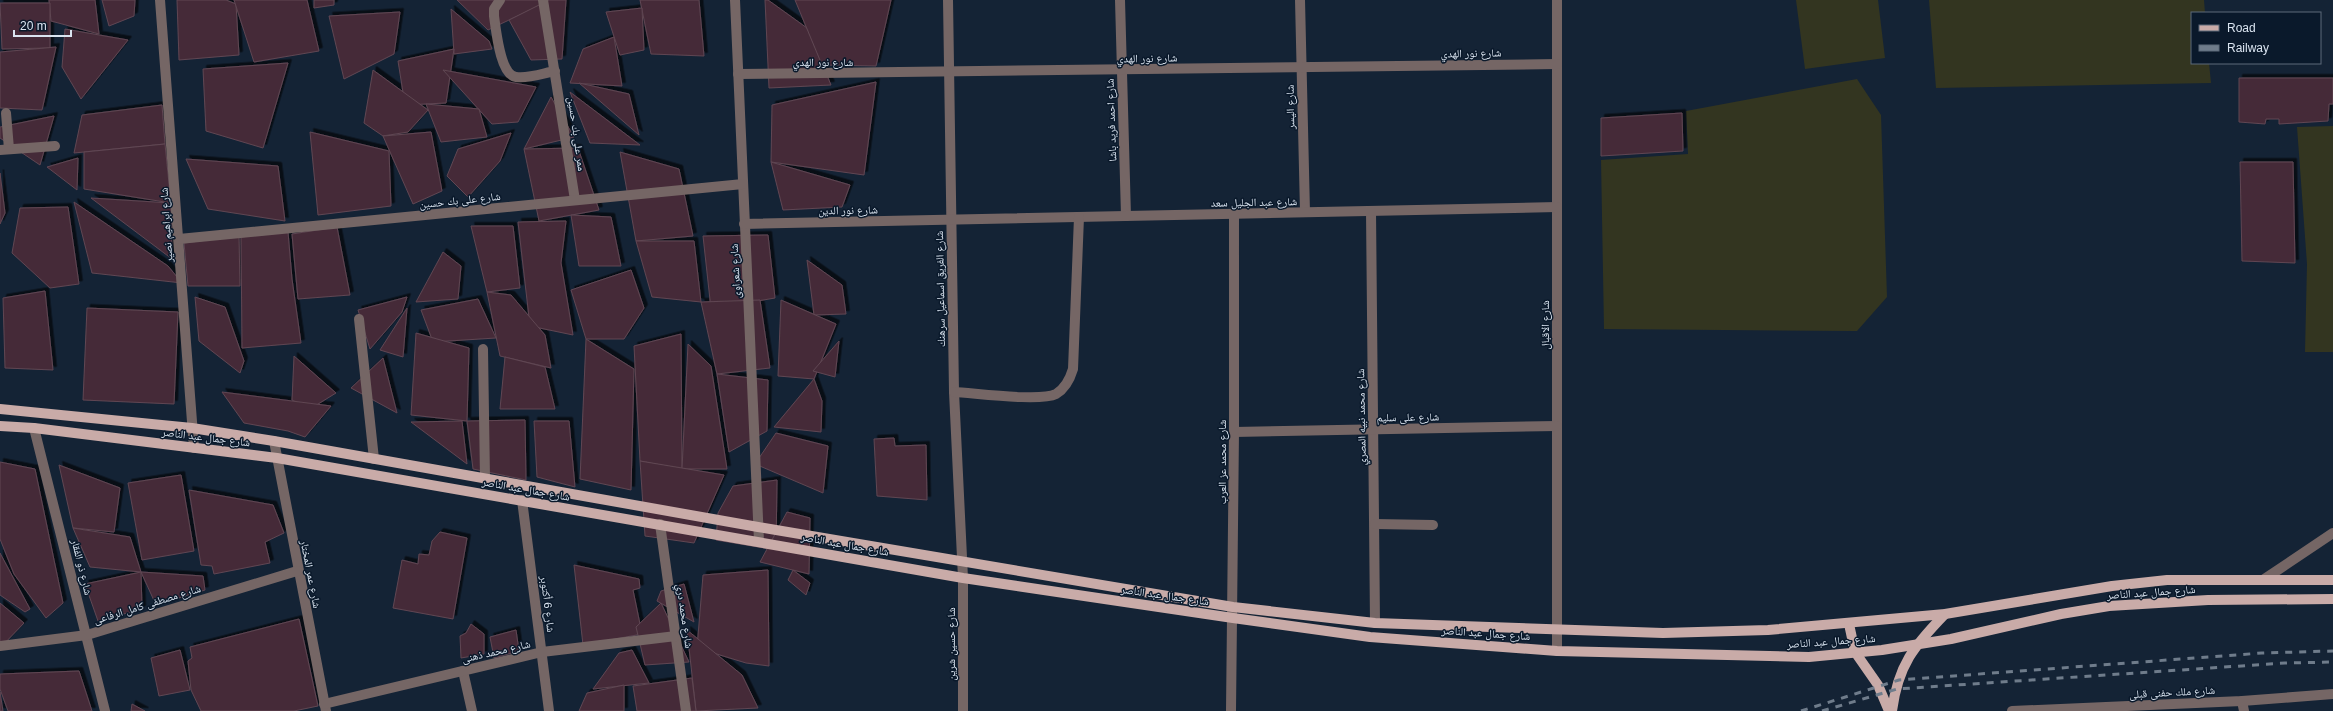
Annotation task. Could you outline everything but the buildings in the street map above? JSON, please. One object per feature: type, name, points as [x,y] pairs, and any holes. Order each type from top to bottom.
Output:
[{"type":"main road","name":"شارع جمال عبد الناصر","points":[[0,409],[192,428],[274,441],[758,527],[1233,607],[1375,623],[1663,633],[1768,630],[1849,624],[1945,614],[2112,586],[2167,580],[2333,580]]},
{"type":"main road","name":"شارع جمال عبد الناصر","points":[[0,426],[34,428],[277,458],[759,540],[963,578],[1233,618],[1370,637],[1557,651],[1809,657],[1916,644],[2061,614],[2110,606],[2208,600],[2333,599]]},
{"type":"main road","points":[[1891,711],[1902,670],[1916,644],[1945,614]]},
{"type":"main road","points":[[1849,624],[1855,652],[1878,685],[1891,711]]},
{"type":"street","name":"شارع ابراهيم نصير","points":[[160,0],[194,448]]},
{"type":"street","points":[[500,0],[494,9],[494,16],[503,64],[508,73],[516,77],[555,70]]},
{"type":"street","name":"ممر على بك حسين","points":[[543,0],[575,200]]},
{"type":"street","name":"شارع شعراوى","points":[[735,0],[759,540]]},
{"type":"street","name":"شارع الفريق اسماعيل سرهنك","points":[[948,0],[954,392],[963,578]]},
{"type":"street","name":"شارع احمد فريد باشا","points":[[1120,0],[1126,216]]},
{"type":"street","name":"شارع اليسر","points":[[1300,0],[1305,212]]},
{"type":"street","name":"شارع الاقبال","points":[[1557,0],[1557,651]]},
{"type":"street","name":"شارع نور الهدي","points":[[738,74],[1557,64]]},
{"type":"street","points":[[6,113],[4,150],[55,146]]},
{"type":"street","name":"شارع على بك حسين","points":[[179,239],[743,184]]},
{"type":"street","name":"شارع عبد الجليل سعد","points":[[951,220],[1557,207]]},
{"type":"street","name":"شارع محمد نبيه المصري","points":[[1371,211],[1375,623]]},
{"type":"street","name":"شارع محمد عز العرب","points":[[1231,711],[1233,618],[1234,214]]},
{"type":"street","points":[[954,392],[1046,397],[1064,388],[1070,379],[1073,369],[1079,217]]},
{"type":"street","name":"شارع نور الدين","points":[[744,224],[951,220]]},
{"type":"street","points":[[359,319],[374,459]]},
{"type":"street","points":[[483,349],[485,479]]},
{"type":"street","name":"شارع على سليم","points":[[1234,432],[1558,426]]},
{"type":"street","name":"شارع ذو الفقار","points":[[34,428],[105,711]]},
{"type":"street","name":"شارع عمر المختار","points":[[274,441],[325,707]]},
{"type":"street","name":"شارع 6 أكتوبر","points":[[522,500],[549,711]]},
{"type":"street","name":"شارع محمد دري","points":[[660,524],[686,711]]},
{"type":"street","points":[[1375,524],[1434,525]]},
{"type":"street","points":[[2263,580],[2333,534]]},
{"type":"street","name":"شارع مصطفى كامل الرفاعى","points":[[0,646],[86,635],[298,571]]},
{"type":"street","name":"شارع حسين شرين","points":[[963,578],[963,711]]},
{"type":"street","name":"شارع محمد ذهنى","points":[[325,707],[542,652],[676,636]]},
{"type":"street","points":[[463,671],[472,711]]},
{"type":"street","name":"شارع ملك حفنى قبلى","points":[[2012,711],[2243,706],[2333,694]]},
{"type":"green space","points":[[1796,0],[1878,0],[1885,58],[1805,69]]},
{"type":"green space","points":[[1929,0],[2204,0],[2205,12],[2191,12],[2191,64],[2209,64],[2211,83],[1936,88]]},
{"type":"green space","points":[[1857,79],[1881,115],[1887,297],[1857,331],[1604,329],[1601,160],[1688,154],[1686,111]]},
{"type":"green space","points":[[2333,126],[2333,352],[2305,352],[2307,264],[2297,127]]},
{"type":"railway","points":[[1801,711],[1899,680],[2262,653],[2333,651]]},
{"type":"railway","points":[[1822,711],[1897,689],[2285,663],[2333,662]]}]
